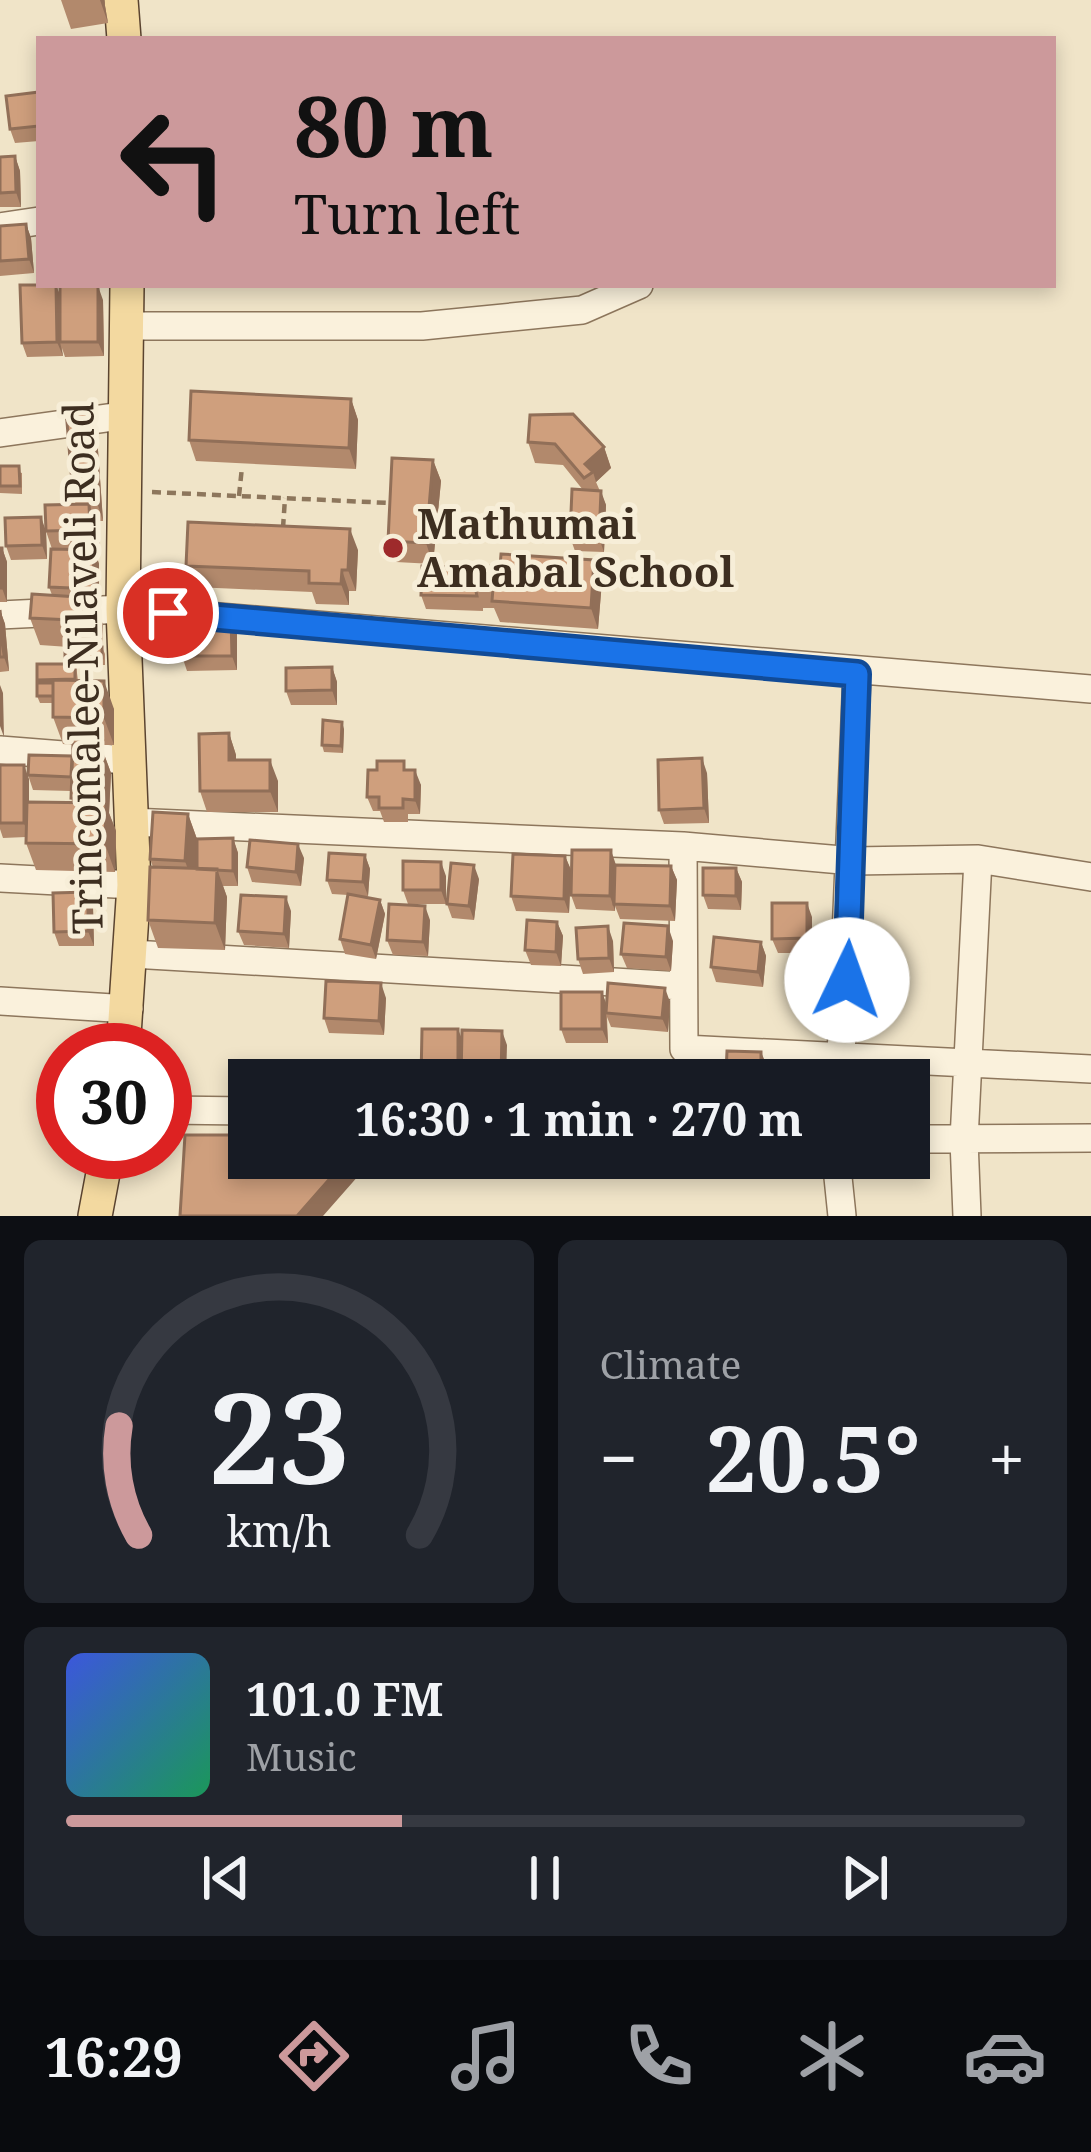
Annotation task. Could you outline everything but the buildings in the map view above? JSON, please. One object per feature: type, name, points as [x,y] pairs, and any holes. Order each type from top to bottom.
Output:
[{"type":"main road","points":[[121,0],[124,36]]},
{"type":"main road","name":"Trincomalee-Nilaveli Road","points":[[127,288],[123,609],[134,885],[127,1023]]},
{"type":"main road","points":[[95,1216],[102,1179]]},
{"type":"street","points":[[0,226],[36,221]]},
{"type":"street","points":[[127,326],[422,326],[582,310],[632,288]]},
{"type":"street","points":[[0,433],[122,416]]},
{"type":"street","points":[[0,615],[123,609],[551,642],[857,674],[1091,689]]},
{"type":"street","points":[[842,1059],[857,674]]},
{"type":"street","points":[[0,750],[126,760]]},
{"type":"street","points":[[131,821],[683,846],[853,861],[978,859],[1091,877]]},
{"type":"street","points":[[683,846],[684,1049],[762,1059]]},
{"type":"street","points":[[968,1216],[964,1139],[978,859]]},
{"type":"street","points":[[0,878],[134,885]]},
{"type":"street","points":[[132,954],[682,986]]},
{"type":"street","points":[[0,1001],[129,1009]]},
{"type":"street","points":[[930,1063],[970,1060],[1091,1069]]},
{"type":"street","points":[[192,1110],[228,1111]]},
{"type":"street","points":[[930,1139],[1091,1138]]},
{"type":"street","points":[[838,1179],[842,1216]]},
{"type":"path","points":[[239,496],[242,467]]},
{"type":"path","points":[[122,490],[390,502]]},
{"type":"path","points":[[282,542],[285,498]]},
{"type":"place","name":"Mathumai Amabal School","points":[[393,548]]},
{"type":"route","points":[[168,613],[574,644],[857,674],[847,980]]}]
